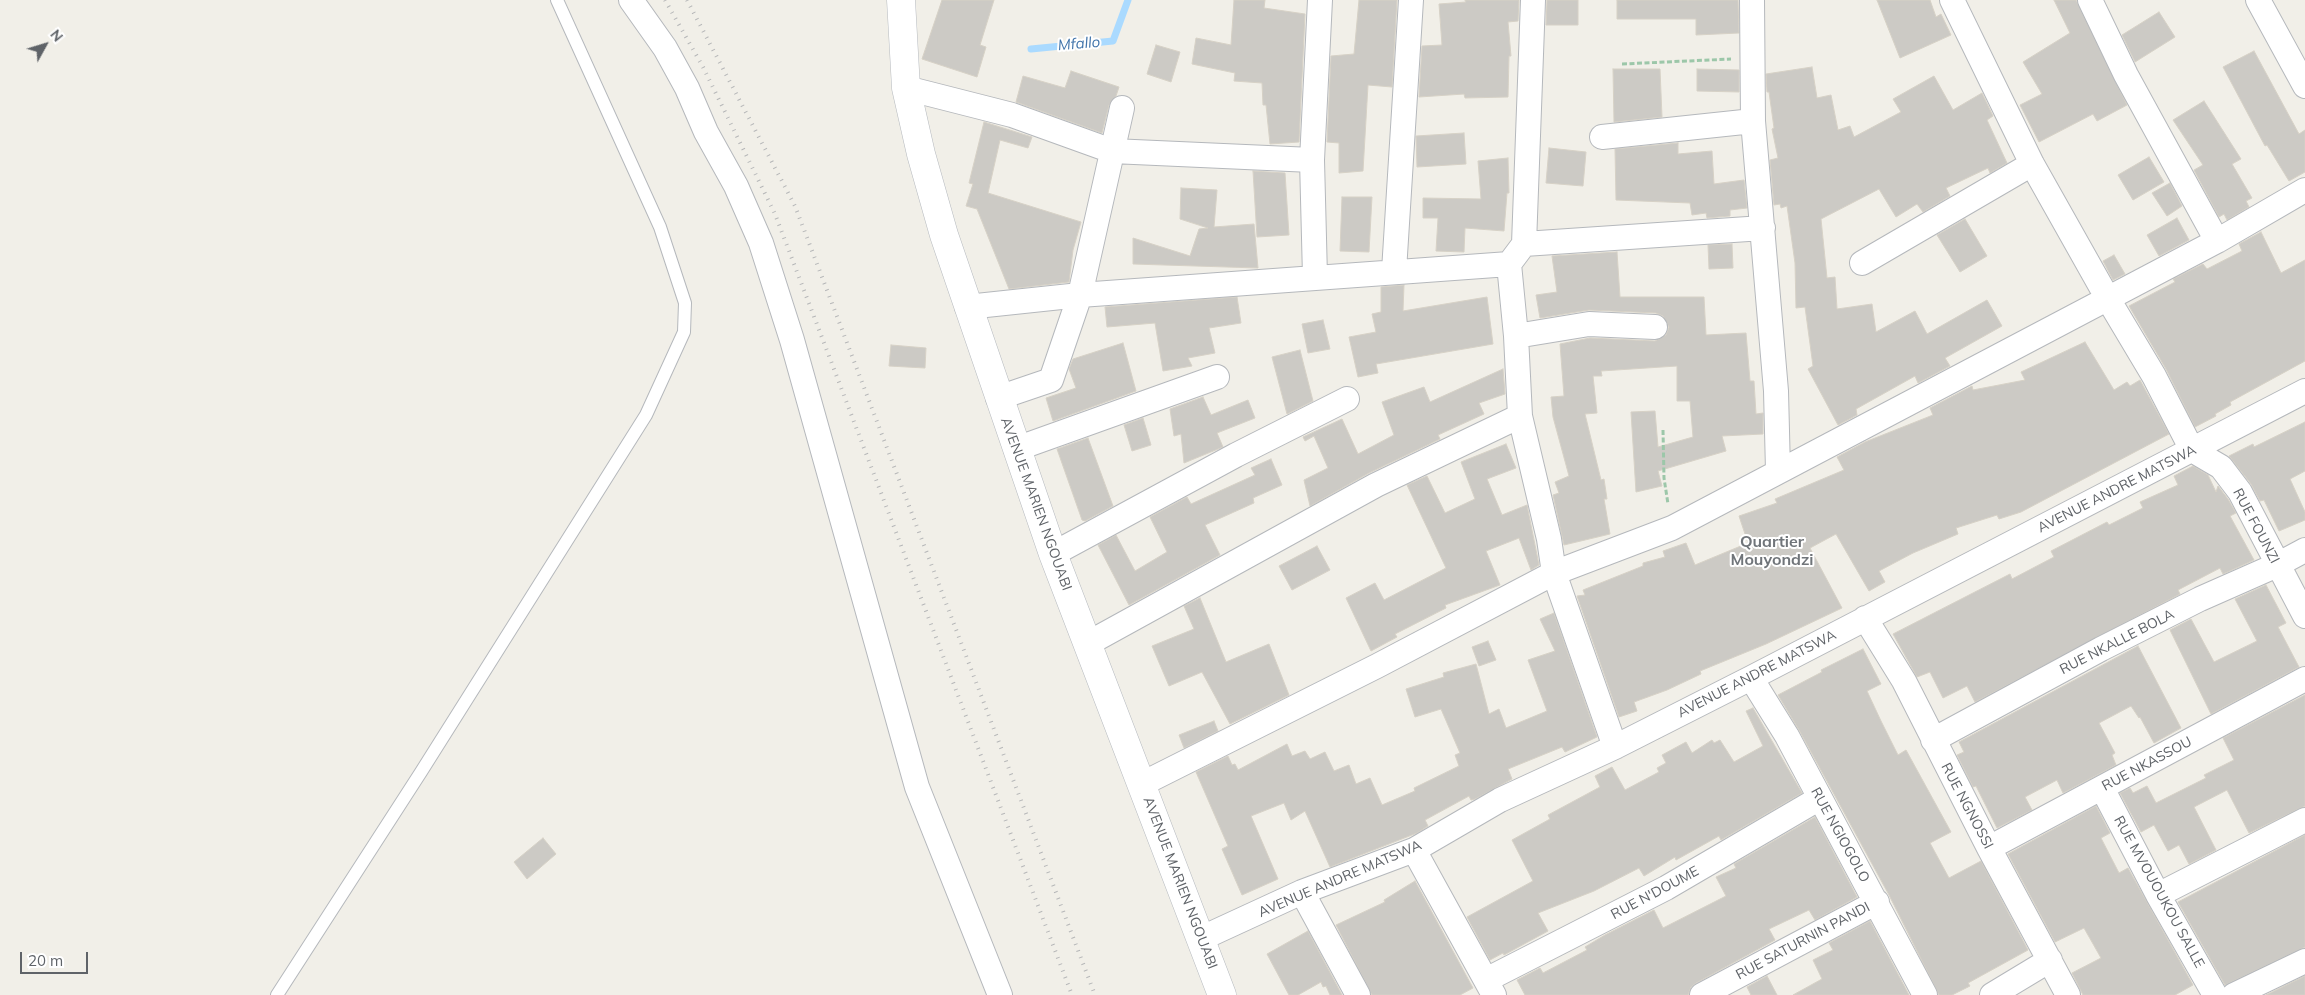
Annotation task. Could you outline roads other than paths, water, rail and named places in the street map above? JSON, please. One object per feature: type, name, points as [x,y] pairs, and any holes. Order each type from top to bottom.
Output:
[{"type":"street","points":[[631,0],[665,48],[687,88],[706,132],[736,186],[760,243],[792,340],[917,787],[1000,995]]},
{"type":"street","name":"AVENUE MARIEN NGOUABI","points":[[902,0],[906,88],[923,163],[967,307],[1053,554],[1222,995]]},
{"type":"street","points":[[1315,277],[1312,160],[1320,0]]},
{"type":"street","points":[[1394,271],[1411,0]]},
{"type":"street","points":[[1533,0],[1524,244],[1509,264],[1516,336],[1520,416],[1549,539],[1554,573],[1615,747]]},
{"type":"street","points":[[1752,0],[1753,121],[1776,391],[1778,471]]},
{"type":"street","points":[[1952,0],[2032,164],[2154,376],[2192,450]]},
{"type":"street","points":[[2090,0],[2126,74],[2217,241]]},
{"type":"street","points":[[2258,0],[2305,86]]},
{"type":"street","points":[[906,88],[1012,115],[1112,152],[1312,160]]},
{"type":"street","points":[[998,398],[1051,380],[1080,295],[1122,108]]},
{"type":"street","points":[[1602,137],[1753,121]]},
{"type":"street","points":[[1862,263],[2032,164]]},
{"type":"street","points":[[1142,784],[1377,666],[1554,573],[1672,528],[2217,241],[2305,190]]},
{"type":"street","points":[[1524,244],[1763,228]]},
{"type":"street","points":[[967,307],[1080,295],[1509,264]]},
{"type":"street","points":[[1516,336],[1589,324],[1655,327]]},
{"type":"street","points":[[1016,449],[1217,377]]},
{"type":"street","name":"AVENUE ANDRE MATSWA","points":[[1200,939],[1302,892],[1414,850],[1500,800],[1615,747],[1751,678],[2305,391]]},
{"type":"street","points":[[1053,554],[1236,455],[1347,400]]},
{"type":"street","points":[[1088,644],[1376,485],[1520,416]]},
{"type":"street","name":"RUE FOUNZI","points":[[2192,450],[2221,467],[2240,492],[2305,616]]},
{"type":"street","name":"RUE NKALLE BOLA","points":[[1933,740],[2100,649],[2200,599],[2278,566],[2305,550]]},
{"type":"street","name":"RUE NGNOSSI","points":[[1864,618],[1904,681],[1989,848],[2068,995]]},
{"type":"street","name":"RUE NGIOGOLO","points":[[1751,678],[1787,736],[1925,995]]},
{"type":"street","name":"RUE NKASSOU","points":[[1989,848],[2305,680]]},
{"type":"street","name":"RUE MVOUOUKOU SALLE","points":[[2102,788],[2158,895],[2215,995]]},
{"type":"street","name":"RUE N'DOUME","points":[[1490,988],[1820,798]]},
{"type":"street","points":[[2158,895],[2305,820]]},
{"type":"street","points":[[1414,850],[1490,988]]},
{"type":"street","points":[[1302,892],[1358,995]]},
{"type":"street","name":"RUE SATURNIN PANDI","points":[[1702,995],[1877,902]]},
{"type":"street","points":[[1992,995],[2050,960]]},
{"type":"street","points":[[2234,995],[2305,961]]},
{"type":"lane","points":[[277,995],[421,772],[646,415],[684,332],[685,304],[660,227],[557,0]]},
{"type":"waterway","name":"Mfallo","points":[[1031,49],[1113,41],[1128,0]]},
{"type":"railway","points":[[665,0],[703,67],[775,214],[1072,995]]},
{"type":"railway","points":[[687,0],[795,206],[1095,995]]},
{"type":"district","name":"Quartier Mouyondzi","points":[[1772,551]]}]
